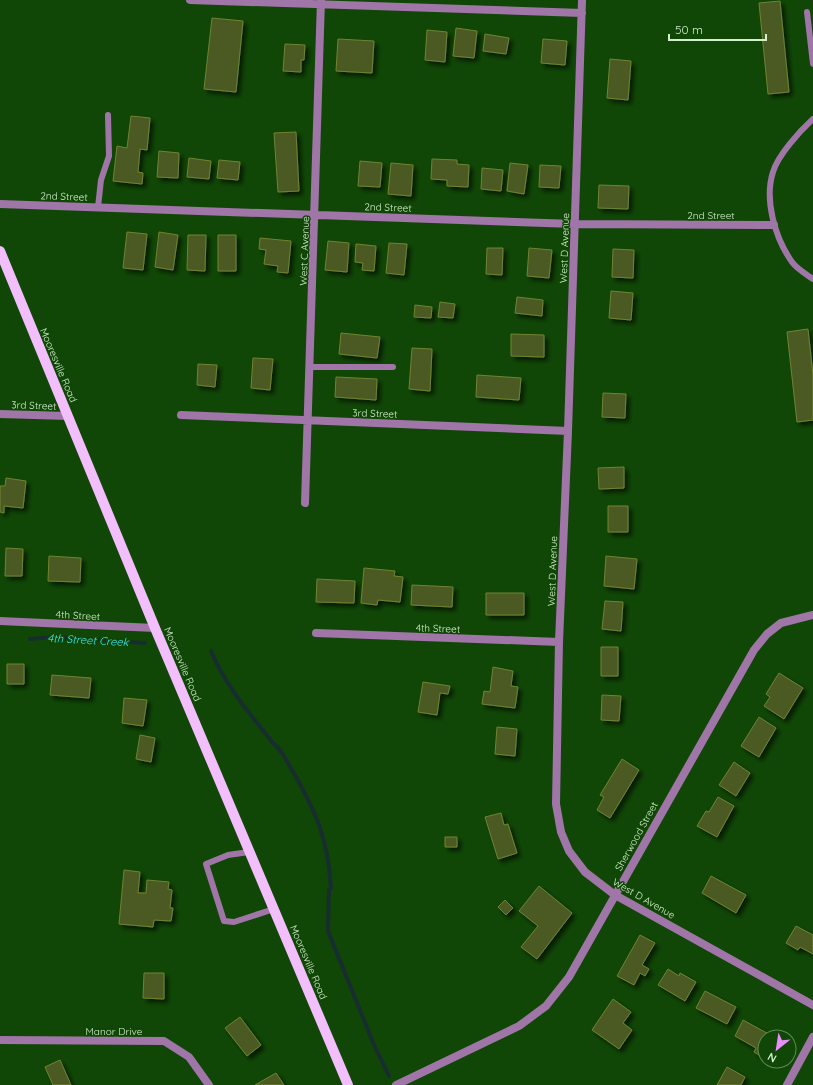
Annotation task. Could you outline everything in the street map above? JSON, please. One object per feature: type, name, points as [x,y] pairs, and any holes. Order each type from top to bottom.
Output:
[{"type":"main road","name":"Mooresville Road","points":[[0,251],[155,628],[348,1085]]},
{"type":"street","points":[[190,0],[321,3],[582,14]]},
{"type":"street","name":"West D Avenue","points":[[582,0],[568,431],[559,642],[556,804],[561,832],[569,851],[585,872],[615,895],[813,1005]]},
{"type":"street","name":"West C Avenue","points":[[305,503],[309,421],[321,3]]},
{"type":"street","name":"2nd Street","points":[[0,204],[575,224],[774,225]]},
{"type":"street","name":"3rd Street","points":[[0,414],[68,416]]},
{"type":"street","name":"3rd Street","points":[[182,415],[568,431]]},
{"type":"street","name":"Sherwood Street","points":[[396,1085],[519,1026],[546,1006],[569,977],[754,650],[767,634],[781,623],[813,615]]},
{"type":"street","name":"4th Street","points":[[0,621],[155,628]]},
{"type":"street","name":"4th Street","points":[[316,633],[559,642]]},
{"type":"street","points":[[787,1085],[813,1038]]},
{"type":"street","name":"Manor Drive","points":[[0,1040],[164,1041],[189,1057],[209,1085]]},
{"type":"lane","points":[[807,12],[813,64]]},
{"type":"lane","points":[[98,207],[101,180],[109,156],[108,115]]},
{"type":"lane","points":[[813,119],[794,137],[773,171],[769,195],[774,225],[793,263],[813,279]]},
{"type":"lane","points":[[310,367],[393,368]]},
{"type":"lane","points":[[250,852],[228,855],[206,864],[224,921],[234,922],[274,909]]},
{"type":"building","points":[[780,1],[789,92],[768,94],[759,3]]},
{"type":"building","points":[[212,18],[243,21],[236,92],[204,89]]},
{"type":"building","points":[[456,28],[477,31],[474,58],[453,56]]},
{"type":"building","points":[[427,30],[447,32],[445,62],[425,60]]},
{"type":"building","points":[[485,34],[509,38],[506,54],[483,51]]},
{"type":"building","points":[[338,39],[374,41],[372,73],[336,71]]},
{"type":"building","points":[[543,39],[567,41],[565,65],[541,63]]},
{"type":"building","points":[[285,44],[305,45],[304,60],[301,60],[301,72],[283,71]]},
{"type":"building","points":[[610,59],[631,61],[628,100],[607,98]]},
{"type":"building","points":[[131,116],[150,118],[147,150],[140,149],[138,172],[143,173],[142,184],[113,181],[117,146],[127,148]]},
{"type":"building","points":[[296,132],[299,191],[278,192],[274,133]]},
{"type":"building","points":[[159,151],[179,153],[178,178],[157,177]]},
{"type":"building","points":[[189,158],[211,161],[209,179],[187,177]]},
{"type":"building","points":[[432,159],[457,160],[457,164],[469,165],[468,187],[447,186],[447,180],[431,179]]},
{"type":"building","points":[[219,160],[240,162],[238,180],[217,178]]},
{"type":"building","points":[[360,161],[382,163],[380,187],[358,186]]},
{"type":"building","points":[[391,163],[413,165],[411,196],[388,194]]},
{"type":"building","points":[[510,163],[528,165],[524,194],[507,191]]},
{"type":"building","points":[[540,165],[561,166],[559,188],[539,187]]},
{"type":"building","points":[[482,168],[503,170],[501,191],[481,189]]},
{"type":"building","points":[[599,185],[629,186],[628,209],[598,208]]},
{"type":"building","points":[[127,232],[147,234],[143,270],[123,268]]},
{"type":"building","points":[[159,232],[178,235],[173,270],[155,267]]},
{"type":"building","points":[[188,235],[206,235],[205,271],[187,270]]},
{"type":"building","points":[[218,235],[236,235],[236,271],[218,271]]},
{"type":"building","points":[[260,238],[291,241],[288,273],[277,272],[278,266],[264,264],[266,250],[259,249]]},
{"type":"building","points":[[328,241],[349,243],[347,272],[325,270]]},
{"type":"building","points":[[389,243],[407,244],[404,275],[386,273]]},
{"type":"building","points":[[356,244],[376,246],[374,271],[362,270],[363,263],[355,262]]},
{"type":"building","points":[[487,248],[503,248],[502,275],[486,274]]},
{"type":"building","points":[[529,248],[552,250],[549,278],[527,276]]},
{"type":"building","points":[[613,249],[634,250],[633,278],[612,277]]},
{"type":"building","points":[[611,291],[633,293],[631,320],[609,318]]},
{"type":"building","points":[[517,297],[543,300],[542,316],[515,313]]},
{"type":"building","points":[[440,302],[455,304],[453,318],[438,317]]},
{"type":"building","points":[[415,305],[432,307],[431,318],[414,317]]},
{"type":"building","points":[[808,329],[813,375],[813,420],[797,422],[787,332]]},
{"type":"building","points":[[341,333],[380,337],[377,358],[339,354]]},
{"type":"building","points":[[511,334],[544,335],[544,357],[511,356]]},
{"type":"building","points":[[412,348],[432,349],[430,391],[409,389]]},
{"type":"building","points":[[253,358],[273,359],[270,390],[251,388]]},
{"type":"building","points":[[198,364],[217,365],[215,387],[197,385]]},
{"type":"building","points":[[477,375],[521,378],[519,400],[476,397]]},
{"type":"building","points":[[336,377],[377,379],[376,400],[335,397]]},
{"type":"building","points":[[603,393],[626,394],[625,418],[602,417]]},
{"type":"building","points":[[624,467],[624,488],[599,489],[598,468]]},
{"type":"building","points":[[6,478],[26,481],[23,508],[4,506],[4,513],[0,512],[0,486],[5,486]]},
{"type":"building","points":[[608,506],[628,506],[628,532],[608,532]]},
{"type":"building","points":[[6,548],[23,549],[22,576],[5,576]]},
{"type":"building","points":[[49,556],[81,558],[80,582],[48,581]]},
{"type":"building","points":[[606,556],[637,559],[634,589],[604,586]]},
{"type":"building","points":[[364,568],[395,571],[394,576],[403,577],[400,602],[378,600],[377,605],[361,603]]},
{"type":"building","points":[[317,579],[355,581],[354,603],[316,602]]},
{"type":"building","points":[[412,585],[453,587],[452,607],[411,605]]},
{"type":"building","points":[[486,593],[524,593],[524,615],[486,615]]},
{"type":"building","points":[[605,601],[623,602],[621,631],[602,629]]},
{"type":"building","points":[[601,647],[618,647],[618,676],[601,676]]},
{"type":"building","points":[[7,664],[24,664],[24,684],[7,684]]},
{"type":"building","points":[[493,667],[513,671],[511,686],[518,687],[515,708],[482,704],[484,691],[490,692]]},
{"type":"building","points":[[779,673],[803,688],[784,719],[764,706],[770,697],[766,694]]},
{"type":"building","points":[[52,675],[91,678],[89,698],[50,695]]},
{"type":"building","points":[[423,682],[450,686],[448,694],[440,693],[437,715],[418,712]]},
{"type":"building","points":[[602,695],[621,696],[619,721],[601,720]]},
{"type":"building","points":[[124,698],[147,700],[143,726],[122,723]]},
{"type":"building","points":[[759,717],[776,728],[759,757],[741,746]]},
{"type":"building","points":[[497,727],[517,729],[515,756],[495,754]]},
{"type":"building","points":[[140,735],[155,738],[151,762],[136,759]]},
{"type":"building","points":[[622,759],[639,770],[610,818],[597,810],[604,797],[600,795]]},
{"type":"building","points":[[734,762],[750,773],[736,796],[719,785]]},
{"type":"building","points":[[718,797],[734,806],[717,837],[697,826],[706,811],[709,812]]},
{"type":"building","points":[[501,813],[504,825],[508,824],[517,853],[498,859],[485,817]]},
{"type":"building","points":[[445,837],[457,837],[457,847],[445,847]]},
{"type":"building","points":[[124,870],[140,872],[138,893],[146,893],[147,880],[169,882],[168,889],[172,890],[170,908],[173,908],[171,921],[154,920],[153,927],[119,924]]},
{"type":"building","points":[[711,876],[746,895],[736,913],[702,893]]},
{"type":"building","points":[[539,886],[572,913],[537,959],[521,947],[538,926],[519,911]]},
{"type":"building","points":[[505,900],[513,908],[506,915],[498,907]]},
{"type":"building","points":[[796,926],[813,935],[813,954],[800,947],[798,950],[786,943]]},
{"type":"building","points":[[640,935],[655,943],[642,965],[649,969],[645,976],[640,973],[634,985],[617,976]]},
{"type":"building","points":[[668,969],[679,976],[680,973],[696,982],[685,1001],[658,985]]},
{"type":"building","points":[[144,973],[164,973],[164,999],[143,998]]},
{"type":"building","points":[[705,991],[736,1007],[727,1024],[696,1008]]},
{"type":"building","points":[[613,999],[631,1012],[623,1023],[632,1030],[619,1049],[592,1030]]},
{"type":"building","points":[[240,1017],[261,1045],[247,1056],[225,1028]]},
{"type":"building","points":[[743,1020],[759,1029],[757,1029],[757,1054],[754,1052],[756,1048],[735,1036]]},
{"type":"building","points":[[60,1060],[71,1085],[53,1085],[45,1067]]},
{"type":"building","points":[[727,1067],[745,1077],[741,1085],[717,1085]]},
{"type":"building","points":[[276,1073],[284,1085],[255,1085]]},
{"type":"waterway","name":"4th Street Creek","points":[[30,639],[55,637],[145,643]]},
{"type":"waterway","points":[[211,651],[223,676],[239,699],[284,755],[314,813],[324,840],[329,870],[331,888],[329,890],[328,931],[374,1045],[389,1076]]}]
